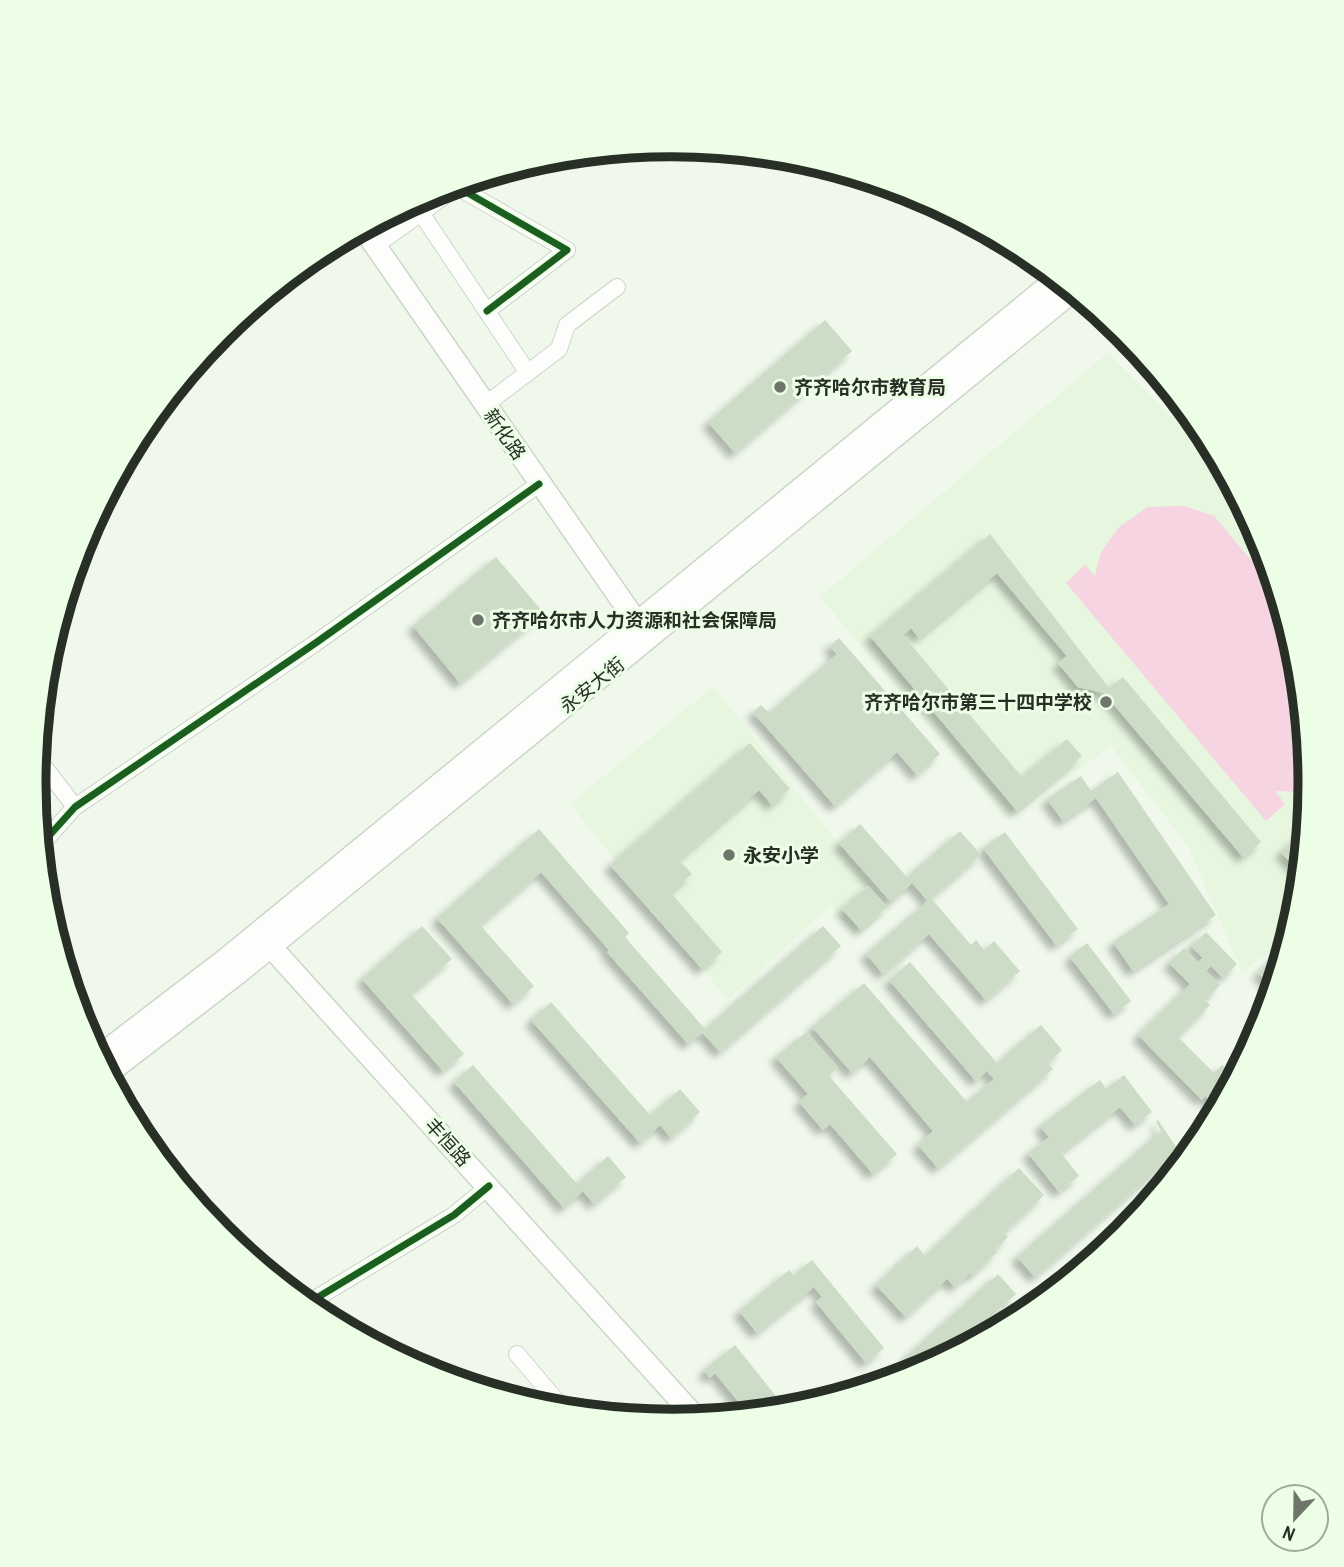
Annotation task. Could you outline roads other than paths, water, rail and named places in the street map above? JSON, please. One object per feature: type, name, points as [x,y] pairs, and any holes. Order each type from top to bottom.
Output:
[{"type":"main road","name":"新化路","points":[[368,236],[642,631]]},
{"type":"main road","name":"永安大街","points":[[114,1068],[265,940],[642,631],[1051,284]]},
{"type":"main road","name":"永安大街","points":[[642,631],[1065,296]]},
{"type":"main road","name":"永安大街","points":[[106,1052],[265,940]]},
{"type":"main road","name":"丰恒路","points":[[265,940],[689,1410]]},
{"type":"street","points":[[466,192],[567,250],[487,311]]},
{"type":"street","points":[[420,211],[528,373]]},
{"type":"street","points":[[375,246],[407,217]]},
{"type":"street","points":[[485,405],[559,349],[567,325],[617,287]]},
{"type":"street","points":[[48,837],[75,807],[317,642],[539,484]]},
{"type":"street","points":[[46,770],[75,807]]},
{"type":"street","points":[[316,1298],[454,1215],[489,1186]]},
{"type":"street","points":[[517,1354],[555,1399]]},
{"type":"place","name":"齐齐哈尔市教育局","points":[[780,387]]},
{"type":"place","name":"齐齐哈尔市人力资源和社会保障局","points":[[478,620]]},
{"type":"place","name":"齐齐哈尔市第三十四中学校","points":[[1106,702]]},
{"type":"place","name":"永安小学","points":[[729,855]]}]
